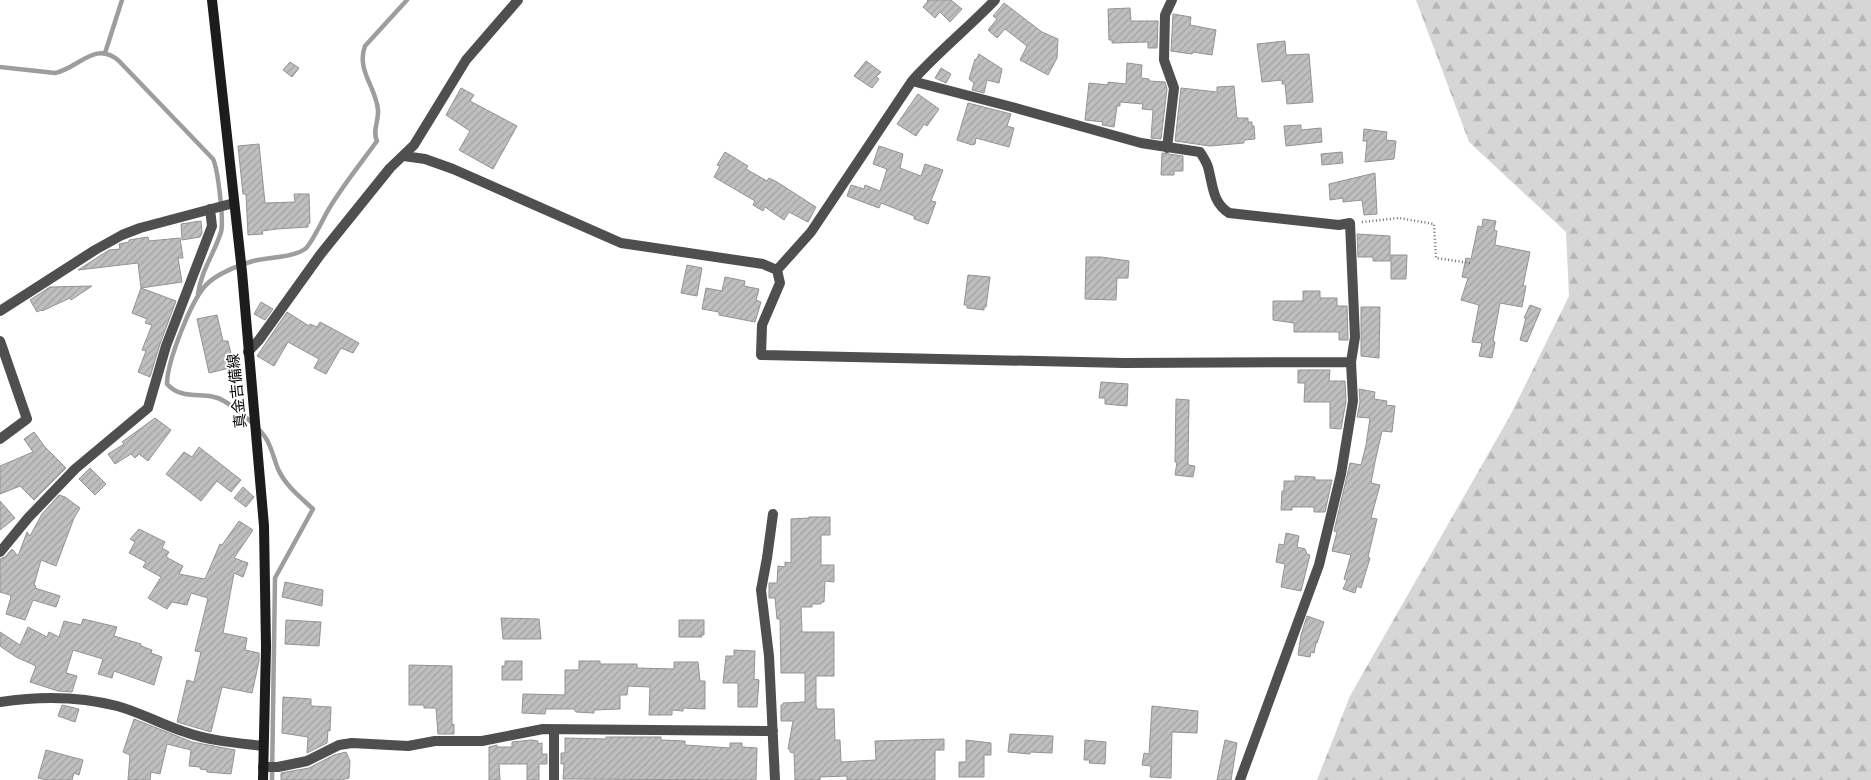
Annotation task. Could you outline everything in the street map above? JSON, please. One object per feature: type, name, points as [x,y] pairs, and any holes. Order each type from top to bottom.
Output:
[{"type":"main road","name":"真金吉備線","points":[[212,0],[221,207],[240,256],[264,526],[266,647],[263,746],[270,767],[263,780]]},
{"type":"street","points":[[248,352],[259,340],[320,255],[390,168],[414,145],[466,60],[518,0]]},
{"type":"street","points":[[777,270],[811,232],[912,81],[995,0]]},
{"type":"street","points":[[1167,148],[1174,88],[1164,60],[1165,15],[1172,0]]},
{"type":"street","points":[[912,81],[1141,143],[1200,152],[1207,164],[1214,196],[1220,207],[1229,213],[1339,226],[1350,223],[1355,337],[1351,362],[1353,401],[1343,465],[1319,565],[1240,780]]},
{"type":"street","points":[[404,156],[425,159],[453,170],[620,243],[763,264],[777,270]]},
{"type":"street","points":[[0,311],[95,250],[122,235],[140,228],[221,207]]},
{"type":"street","points":[[0,552],[28,518],[75,469],[148,408],[166,346],[221,207]]},
{"type":"street","points":[[777,270],[780,282],[762,325],[761,355],[1124,364],[1351,362]]},
{"type":"street","points":[[0,341],[27,419],[0,439]]},
{"type":"street","points":[[773,514],[761,590],[769,656],[775,780]]},
{"type":"street","points":[[0,702],[28,698],[91,700],[118,706],[184,732],[212,740],[263,746]]},
{"type":"street","points":[[270,767],[307,761],[339,745],[352,743],[408,746],[436,741],[482,740],[543,729],[554,731],[773,731]]},
{"type":"street","points":[[554,731],[554,780]]},
{"type":"path","points":[[1350,223],[1399,218],[1434,224],[1436,258],[1470,263]]},
{"type":"green space","points":[[1416,0],[1871,0],[1871,780],[1317,780],[1350,696],[1511,414],[1569,296],[1566,232],[1469,142]]},
{"type":"building","points":[[927,0],[951,0],[962,9],[950,22],[940,12],[935,18],[923,7]]},
{"type":"building","points":[[1004,3],[1042,32],[1058,39],[1057,58],[1048,75],[1020,60],[1027,46],[1005,29],[997,38],[988,30],[997,19],[993,16]]},
{"type":"building","points":[[1130,8],[1131,21],[1158,21],[1157,48],[1148,48],[1148,42],[1112,43],[1112,40],[1109,40],[1108,9]]},
{"type":"building","points":[[1173,14],[1191,17],[1190,25],[1216,30],[1212,55],[1171,51]]},
{"type":"building","points":[[1285,41],[1286,55],[1309,54],[1313,102],[1287,104],[1285,84],[1282,84],[1282,80],[1262,82],[1257,44]]},
{"type":"building","points":[[979,54],[1002,69],[999,83],[987,80],[984,93],[972,90],[974,83],[969,79],[975,59]]},
{"type":"building","points":[[866,61],[881,72],[876,77],[879,79],[872,88],[854,76]]},
{"type":"building","points":[[290,62],[299,68],[292,77],[283,70]]},
{"type":"building","points":[[1127,63],[1142,65],[1141,78],[1149,79],[1149,81],[1165,82],[1167,89],[1161,139],[1151,138],[1153,110],[1142,109],[1143,104],[1120,102],[1120,106],[1117,106],[1114,127],[1102,125],[1103,122],[1085,120],[1089,83],[1108,85],[1108,82],[1126,84]]},
{"type":"building","points":[[941,68],[951,74],[946,83],[935,78]]},
{"type":"building","points":[[1234,86],[1237,118],[1248,118],[1248,122],[1252,122],[1255,139],[1244,140],[1244,143],[1210,146],[1175,141],[1181,88],[1217,92],[1217,87]]},
{"type":"building","points":[[461,88],[474,95],[470,101],[517,126],[493,169],[459,150],[470,131],[446,115]]},
{"type":"building","points":[[918,94],[939,109],[927,126],[924,124],[916,136],[897,124]]},
{"type":"building","points":[[968,103],[1011,114],[1007,126],[1014,128],[1009,147],[976,138],[975,144],[972,145],[957,140]]},
{"type":"building","points":[[1301,125],[1301,130],[1321,128],[1322,142],[1286,146],[1284,126]]},
{"type":"building","points":[[1364,129],[1387,132],[1386,140],[1396,141],[1394,159],[1365,162],[1367,141],[1363,141]]},
{"type":"building","points":[[259,144],[265,203],[295,202],[294,194],[309,194],[310,223],[308,227],[262,231],[263,234],[248,235],[246,194],[243,194],[238,146]]},
{"type":"building","points":[[879,146],[903,154],[900,168],[921,176],[925,164],[943,170],[931,201],[936,202],[928,224],[914,219],[914,216],[881,203],[879,208],[847,196],[851,185],[864,189],[865,185],[880,191],[887,169],[873,164]]},
{"type":"building","points":[[725,152],[748,166],[746,169],[767,181],[769,178],[777,182],[816,207],[808,222],[789,212],[784,220],[765,207],[763,211],[753,205],[755,201],[714,177],[720,166],[717,165]]},
{"type":"building","points":[[1342,152],[1343,163],[1322,165],[1321,154]]},
{"type":"building","points":[[1162,153],[1183,156],[1183,171],[1174,171],[1174,175],[1161,175]]},
{"type":"building","points":[[1375,173],[1377,214],[1364,215],[1362,200],[1343,202],[1343,198],[1330,200],[1329,184]]},
{"type":"building","points":[[1483,219],[1496,221],[1494,230],[1497,231],[1495,245],[1530,252],[1523,286],[1526,286],[1522,307],[1500,303],[1492,358],[1479,356],[1482,343],[1472,342],[1479,305],[1461,300],[1468,278],[1462,277],[1466,258],[1471,259],[1478,226],[1482,227]]},
{"type":"building","points":[[201,221],[202,233],[200,237],[182,240],[181,224]]},
{"type":"building","points":[[1357,234],[1390,236],[1390,261],[1373,261],[1373,257],[1358,257]]},
{"type":"building","points":[[148,237],[149,241],[180,238],[183,258],[178,258],[182,282],[141,288],[138,263],[78,270],[109,250],[120,249],[119,244],[129,242],[129,240]]},
{"type":"building","points":[[1391,255],[1407,255],[1406,279],[1391,279]]},
{"type":"building","points":[[1086,257],[1129,261],[1128,278],[1117,278],[1116,300],[1085,299]]},
{"type":"building","points":[[687,265],[702,268],[697,296],[681,293]]},
{"type":"building","points":[[968,275],[990,277],[984,310],[967,308],[967,305],[964,305]]},
{"type":"building","points":[[725,277],[745,281],[744,286],[759,289],[756,300],[761,302],[755,322],[719,315],[719,312],[702,309],[706,288],[722,291]]},
{"type":"building","points":[[92,286],[71,300],[70,298],[42,311],[37,312],[30,300],[50,287]]},
{"type":"building","points":[[141,288],[176,301],[150,377],[138,372],[146,351],[142,350],[152,325],[145,323],[147,319],[132,313]]},
{"type":"building","points":[[1303,291],[1320,291],[1320,298],[1337,298],[1337,306],[1347,306],[1348,340],[1339,340],[1339,332],[1294,332],[1294,323],[1273,320],[1273,301],[1303,301]]},
{"type":"building","points":[[261,302],[273,309],[265,320],[254,314]]},
{"type":"building","points":[[1530,305],[1541,309],[1527,342],[1520,340],[1526,318],[1524,318]]},
{"type":"building","points":[[1361,307],[1380,307],[1379,358],[1361,356]]},
{"type":"building","points":[[287,312],[309,326],[310,324],[317,327],[320,322],[359,343],[353,353],[341,348],[326,374],[314,368],[319,359],[288,342],[274,366],[257,356]]},
{"type":"building","points":[[217,315],[223,341],[228,341],[234,367],[209,373],[197,319]]},
{"type":"building","points":[[1298,370],[1330,370],[1329,381],[1345,381],[1346,401],[1341,429],[1330,428],[1330,402],[1304,402],[1305,383],[1298,383]]},
{"type":"building","points":[[1101,382],[1128,384],[1127,406],[1105,404],[1105,398],[1099,398]]},
{"type":"building","points":[[1359,389],[1375,392],[1374,399],[1387,401],[1386,405],[1395,406],[1392,432],[1382,431],[1375,462],[1371,483],[1380,485],[1371,518],[1377,519],[1368,557],[1370,558],[1361,588],[1357,586],[1355,593],[1343,589],[1347,580],[1344,579],[1351,555],[1332,551],[1337,532],[1334,531],[1350,463],[1361,465],[1366,445],[1370,418],[1357,417],[1360,402]]},
{"type":"building","points":[[1176,399],[1189,400],[1188,465],[1195,466],[1193,477],[1175,475],[1177,462],[1175,462]]},
{"type":"building","points":[[155,418],[171,430],[148,461],[139,454],[135,458],[131,454],[115,464],[108,454],[124,444],[122,442]]},
{"type":"building","points":[[34,432],[45,447],[66,468],[34,500],[20,486],[0,494],[0,466],[33,452],[24,439]]},
{"type":"building","points":[[199,447],[241,480],[231,492],[217,481],[201,501],[166,474],[184,452],[192,457]]},
{"type":"building","points":[[90,468],[106,484],[95,495],[79,479]]},
{"type":"building","points":[[1295,476],[1315,477],[1315,480],[1332,480],[1325,512],[1314,512],[1314,507],[1292,507],[1292,510],[1281,510],[1284,481],[1295,481]]},
{"type":"building","points":[[243,487],[254,497],[246,507],[234,498]]},
{"type":"building","points":[[59,495],[80,508],[74,518],[56,566],[41,560],[34,585],[36,586],[35,588],[60,596],[56,607],[33,600],[25,620],[6,614],[11,597],[0,592],[0,559],[5,557],[12,549],[18,556],[27,532],[30,536],[42,514]]},
{"type":"building","points":[[0,501],[15,518],[0,530]]},
{"type":"building","points":[[830,517],[830,535],[821,535],[821,565],[834,565],[834,582],[825,581],[824,602],[812,604],[812,607],[801,607],[802,632],[834,632],[834,676],[816,676],[816,705],[817,709],[834,709],[835,740],[840,740],[841,762],[876,760],[875,741],[944,739],[944,750],[935,750],[935,780],[847,780],[847,776],[820,777],[820,780],[795,780],[794,753],[788,749],[793,721],[781,721],[781,705],[783,703],[805,702],[805,673],[781,673],[780,619],[777,619],[775,598],[769,598],[769,583],[777,583],[778,566],[785,567],[785,562],[791,563],[791,519]]},
{"type":"building","points":[[239,521],[253,530],[234,558],[248,563],[243,577],[234,573],[223,633],[247,638],[245,650],[259,653],[259,661],[252,693],[222,687],[211,732],[177,722],[187,680],[194,682],[201,652],[195,651],[208,598],[191,593],[187,605],[172,602],[167,609],[148,598],[161,577],[143,567],[146,562],[129,553],[135,542],[130,539],[139,529],[165,542],[162,548],[169,552],[166,557],[183,566],[179,574],[205,579],[220,544],[222,545]]},
{"type":"building","points":[[1286,533],[1299,536],[1297,547],[1305,549],[1307,554],[1310,555],[1301,591],[1281,587],[1285,564],[1276,562],[1279,544],[1284,545]]},
{"type":"building","points":[[285,582],[323,590],[322,606],[282,597]]},
{"type":"building","points":[[1307,616],[1324,622],[1314,653],[1311,652],[1310,657],[1298,655],[1301,635]]},
{"type":"building","points":[[501,618],[539,619],[541,639],[503,639]]},
{"type":"building","points":[[83,619],[117,627],[114,636],[141,644],[141,646],[152,650],[151,653],[162,657],[154,685],[114,671],[112,678],[98,674],[103,659],[73,650],[66,673],[77,676],[72,692],[58,691],[30,682],[36,666],[16,657],[0,646],[0,632],[20,645],[28,627],[47,637],[49,632],[59,637],[64,621],[81,625]]},
{"type":"building","points":[[286,620],[321,622],[319,646],[285,644]]},
{"type":"building","points":[[679,620],[704,620],[704,635],[701,635],[702,637],[679,637]]},
{"type":"building","points":[[734,650],[755,651],[754,679],[759,680],[757,707],[738,707],[738,683],[723,683],[726,656],[734,656]]},
{"type":"building","points":[[505,661],[522,661],[522,680],[502,680],[502,666],[505,666]]},
{"type":"building","points":[[579,661],[600,661],[600,664],[637,664],[637,668],[674,669],[674,662],[698,662],[700,681],[705,681],[705,709],[683,708],[683,711],[672,710],[672,715],[649,715],[650,687],[628,686],[627,695],[620,695],[620,709],[594,710],[594,713],[576,712],[574,709],[546,709],[545,714],[522,713],[523,694],[565,695],[565,670],[579,670]]},
{"type":"building","points":[[409,665],[452,666],[452,725],[454,724],[454,734],[438,734],[436,708],[424,708],[424,705],[409,705]]},
{"type":"building","points":[[283,697],[311,699],[311,706],[331,707],[330,731],[328,730],[327,743],[307,753],[308,737],[282,733]]},
{"type":"building","points":[[62,705],[79,709],[75,722],[58,716]]},
{"type":"building","points":[[1152,706],[1198,711],[1197,733],[1172,732],[1171,778],[1150,777],[1151,766],[1142,765],[1144,753],[1149,754]]},
{"type":"building","points":[[134,719],[192,742],[235,750],[231,774],[207,772],[207,770],[200,769],[200,767],[189,766],[191,750],[167,744],[160,774],[151,772],[150,780],[128,780],[130,755],[123,752]]},
{"type":"building","points":[[1010,734],[1053,736],[1052,753],[1008,752]]},
{"type":"building","points":[[606,737],[661,737],[661,740],[685,741],[685,745],[730,748],[730,743],[742,743],[742,747],[757,748],[756,780],[563,779],[564,764],[561,764],[561,753],[565,753],[565,738],[606,739]]},
{"type":"building","points":[[966,740],[991,743],[991,755],[984,755],[984,777],[959,777],[959,762],[966,762]]},
{"type":"building","points":[[1085,740],[1106,742],[1105,764],[1089,763],[1090,760],[1084,760]]},
{"type":"building","points":[[1225,740],[1237,743],[1231,780],[1217,780]]},
{"type":"building","points":[[538,741],[538,744],[542,743],[542,754],[547,754],[547,764],[539,764],[539,780],[527,780],[527,764],[499,764],[500,780],[489,780],[489,747],[497,745],[497,747],[512,747],[512,742]]},
{"type":"building","points":[[46,750],[83,760],[79,775],[74,773],[72,780],[38,778]]},
{"type":"building","points":[[346,752],[350,761],[349,778],[341,780],[281,780],[281,773],[309,768],[334,755]]},
{"type":"waterway","points":[[105,53],[122,0]]},
{"type":"waterway","points":[[272,780],[275,578],[313,509],[285,480],[278,469],[267,440],[253,424],[224,401],[210,396],[180,393],[173,389],[167,384],[168,374],[188,315],[208,283],[223,273],[241,265],[293,254],[305,249],[311,242],[335,198],[377,141],[375,130],[378,110],[365,71],[363,55],[365,46],[407,0]]},
{"type":"waterway","points":[[0,67],[55,73],[95,54],[110,55],[119,61],[213,159],[219,184],[222,226],[202,278],[198,294]]}]
